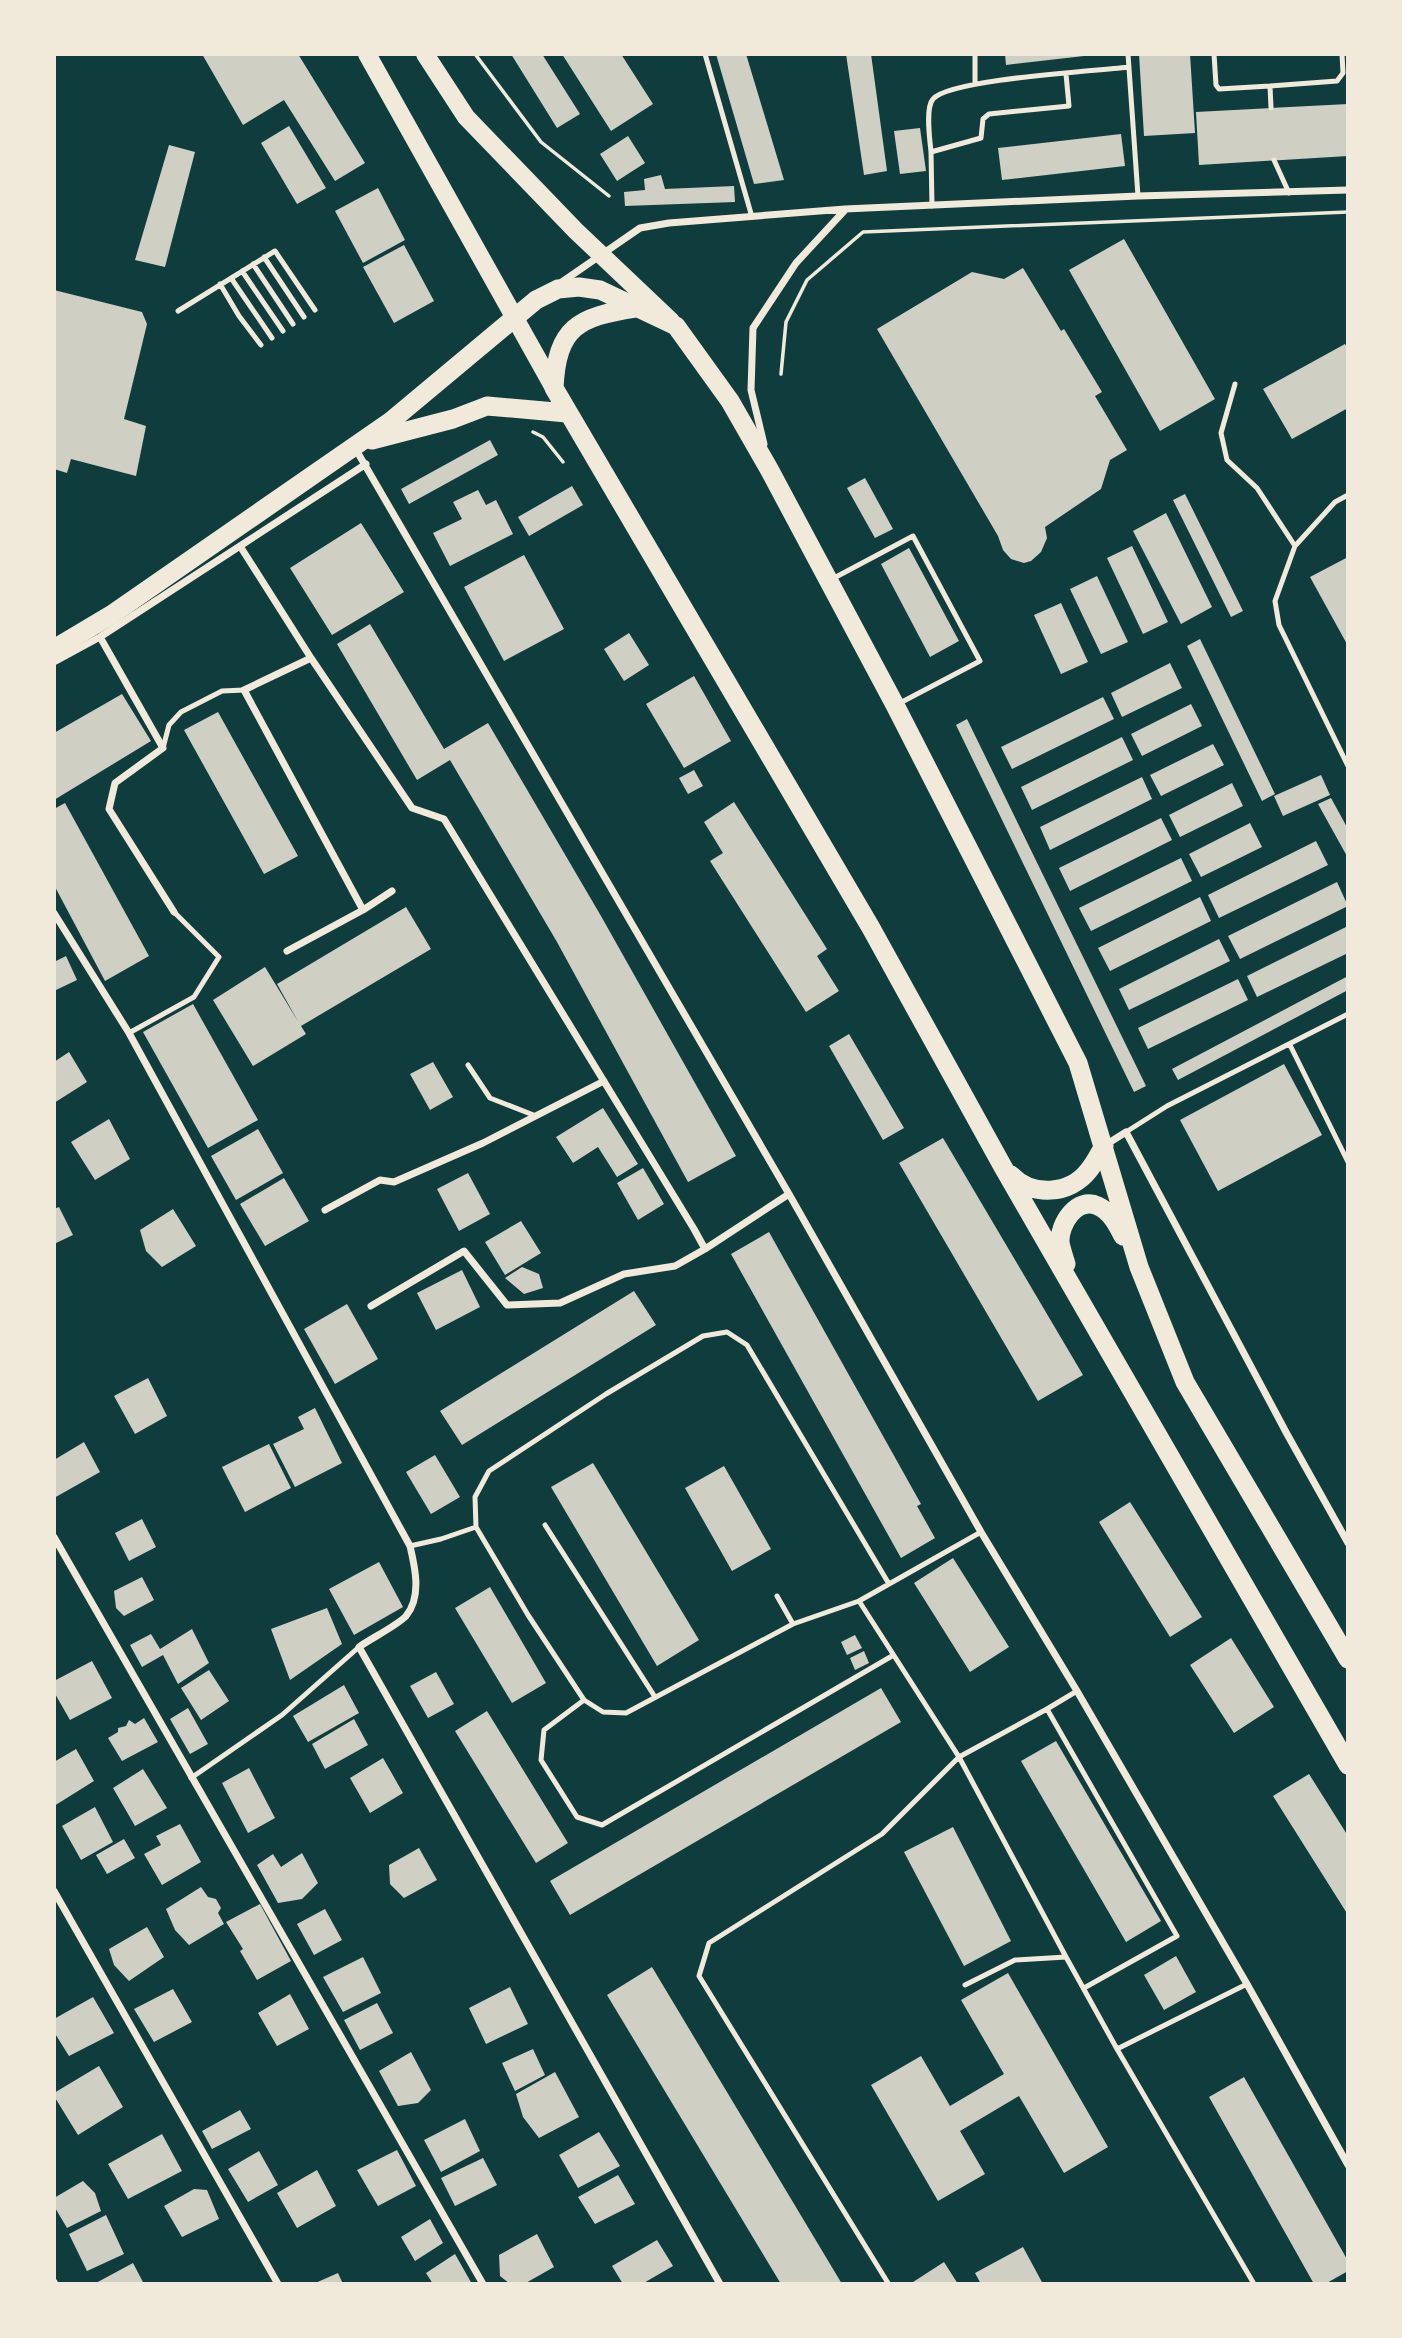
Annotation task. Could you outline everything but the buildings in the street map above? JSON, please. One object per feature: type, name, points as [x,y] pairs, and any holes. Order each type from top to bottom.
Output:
[{"type":"highway","points":[[54,649],[132,600],[391,421],[536,300],[558,289],[579,287],[600,290],[676,326],[730,401],[769,469],[895,705],[1074,1055],[1139,1267],[1185,1382],[1348,1659]]},
{"type":"highway","points":[[635,308],[599,313],[572,329],[555,362],[554,388],[871,928],[1003,1167],[1348,1765]]},
{"type":"highway","points":[[354,445],[453,419],[486,406],[567,414]]},
{"type":"highway","points":[[1003,1167],[1020,1184],[1040,1191],[1057,1190],[1068,1186],[1089,1171],[1104,1146]]},
{"type":"highway","points":[[1073,1289],[1060,1244],[1062,1230],[1066,1217],[1087,1205],[1097,1205],[1112,1216],[1139,1267]]},
{"type":"main road","points":[[367,54],[554,388]]},
{"type":"main road","points":[[425,54],[466,117],[576,231],[676,326]]},
{"type":"street","points":[[536,300],[640,228],[669,223],[845,209],[1348,190]]},
{"type":"street","points":[[769,469],[751,390],[752,328],[796,262],[845,209]]},
{"type":"street","points":[[354,445],[789,1194],[981,1532],[1247,1984],[1348,2165]]},
{"type":"street","points":[[54,662],[100,636],[366,464]]},
{"type":"street","points":[[240,546],[311,658],[412,808],[444,819],[705,1249]]},
{"type":"street","points":[[100,636],[163,748],[115,783],[109,809],[174,912]]},
{"type":"street","points":[[311,658],[244,690],[363,910]]},
{"type":"street","points":[[287,951],[363,910],[391,891]]},
{"type":"street","points":[[54,913],[129,1033],[410,1546],[417,1574],[414,1599],[406,1616],[359,1647],[720,2284]]},
{"type":"street","points":[[325,1210],[380,1180],[394,1182],[482,1143],[604,1081]]},
{"type":"street","points":[[1104,1146],[1126,1132],[1348,1543]]},
{"type":"street","points":[[371,1306],[464,1251],[507,1305],[560,1303],[624,1275],[675,1266],[789,1194]]},
{"type":"street","points":[[54,1537],[483,2284]]},
{"type":"street","points":[[54,1891],[278,2284]]},
{"type":"lane","points":[[705,54],[752,217]]},
{"type":"lane","points":[[975,54],[975,84]]},
{"type":"lane","points":[[1128,54],[1138,196]]},
{"type":"lane","points":[[1214,54],[1216,85],[1219,89],[1337,81],[1343,73],[1342,54]]},
{"type":"lane","points":[[932,206],[929,110],[932,100],[941,93],[975,84],[1129,68]]},
{"type":"lane","points":[[931,152],[981,138],[983,119],[989,114],[1069,106],[1066,74]]},
{"type":"lane","points":[[1270,86],[1271,108]]},
{"type":"lane","points":[[1274,160],[1289,193]]},
{"type":"lane","points":[[178,311],[275,251],[315,310]]},
{"type":"lane","points":[[264,257],[304,317]]},
{"type":"lane","points":[[253,264],[293,324]]},
{"type":"lane","points":[[242,271],[283,331]]},
{"type":"lane","points":[[231,278],[272,338]]},
{"type":"lane","points":[[220,284],[261,345]]},
{"type":"lane","points":[[1235,384],[1221,433],[1227,460],[1257,488],[1295,546]]},
{"type":"lane","points":[[1348,495],[1335,502],[1295,546],[1275,601],[1279,625],[1348,766]]},
{"type":"lane","points":[[828,581],[913,536],[980,661],[895,705]]},
{"type":"lane","points":[[163,748],[169,725],[181,712],[222,691],[244,690]]},
{"type":"lane","points":[[129,1033],[194,997],[219,957],[174,912]]},
{"type":"lane","points":[[1126,1132],[1167,1106],[1348,1014]]},
{"type":"lane","points":[[1290,1045],[1348,1161]]},
{"type":"lane","points":[[468,1065],[490,1098],[536,1116]]},
{"type":"lane","points":[[889,1584],[747,1345],[727,1332],[703,1336],[606,1394],[489,1471],[475,1497],[476,1527],[528,1615],[584,1700],[603,1712],[626,1713],[793,1624],[859,1601],[981,1532]]},
{"type":"lane","points":[[545,1525],[655,1697]]},
{"type":"lane","points":[[410,1546],[476,1527]]},
{"type":"lane","points":[[777,1595],[793,1624]]},
{"type":"lane","points":[[859,1601],[959,1757],[1118,2049],[1254,2284]]},
{"type":"lane","points":[[191,1778],[282,1715],[359,1647]]},
{"type":"lane","points":[[584,1700],[544,1730],[541,1760],[577,1816],[602,1825],[892,1656]]},
{"type":"lane","points":[[887,2283],[699,1976],[709,1943],[882,1834],[959,1757],[1077,1691]]},
{"type":"lane","points":[[1047,1709],[1177,1936],[1084,1988]]},
{"type":"lane","points":[[965,1985],[1015,1960],[1066,1956]]},
{"type":"lane","points":[[1118,2049],[1247,1984]]},
{"type":"path","points":[[475,54],[541,142],[609,196]]},
{"type":"path","points":[[781,374],[786,322],[807,280],[863,232],[1348,212]]},
{"type":"path","points":[[531,431],[543,437],[563,462]]}]
